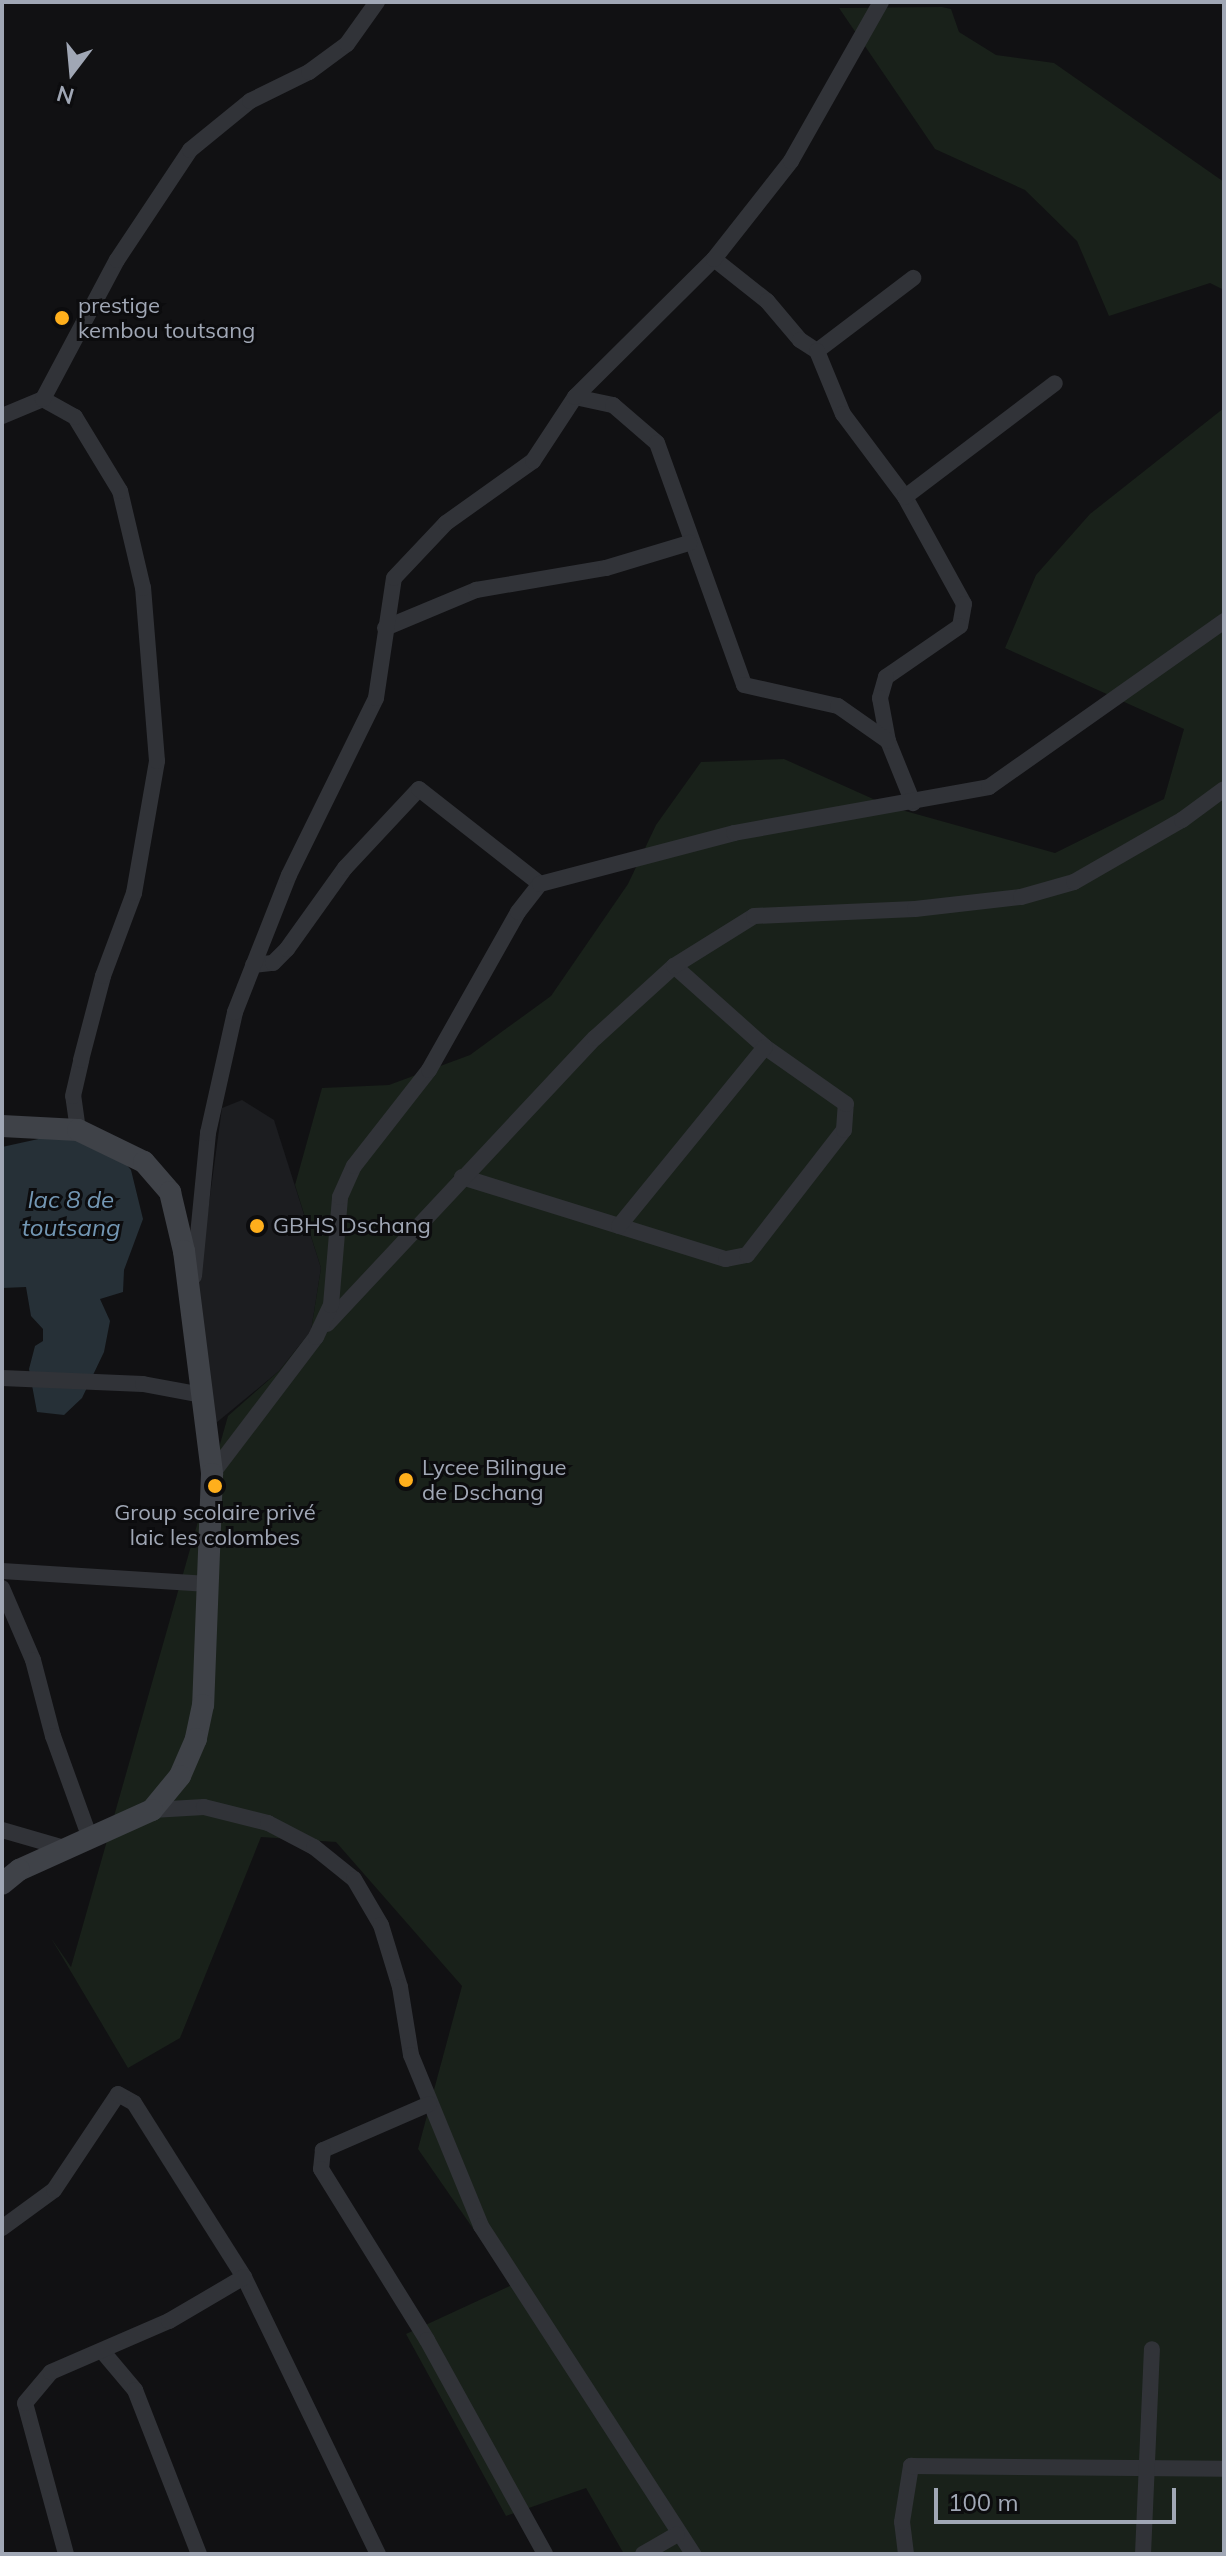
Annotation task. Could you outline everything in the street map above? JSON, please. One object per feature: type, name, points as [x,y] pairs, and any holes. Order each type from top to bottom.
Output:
[{"type":"street","points":[[2,416],[43,399],[117,260],[190,150],[250,101],[309,72],[347,44],[377,2]]},
{"type":"street","points":[[189,1317],[214,1094],[253,965],[289,875],[376,698],[394,578],[406,559],[446,523],[533,461],[575,397],[714,259],[791,161],[881,2]]},
{"type":"street","points":[[714,259],[767,301],[800,340],[817,351],[843,414],[905,497],[964,604],[960,626],[886,677],[880,698],[888,741],[913,803]]},
{"type":"street","points":[[817,351],[913,278]]},
{"type":"street","points":[[905,497],[1055,383]]},
{"type":"street","points":[[575,397],[613,405],[657,443],[689,543],[714,593],[744,685],[838,706],[888,741]]},
{"type":"street","points":[[43,399],[75,417],[120,491],[143,588],[157,761],[134,893],[103,976],[78,1072],[73,1096],[78,1130]]},
{"type":"street","points":[[385,628],[476,590],[606,568],[689,543]]},
{"type":"street","points":[[316,1337],[331,1305],[340,1197],[354,1166],[429,1070],[518,912],[540,884],[734,833],[989,787],[1012,774],[1224,621]]},
{"type":"street","points":[[253,965],[273,963],[287,949],[345,868],[419,789],[540,884]]},
{"type":"street","points":[[212,1474],[316,1337],[462,1177],[595,1038],[674,966],[754,916],[915,909],[1021,897],[1074,882],[1182,820],[1224,789]]},
{"type":"street","points":[[462,1177],[726,1259],[747,1255],[844,1130],[848,1118],[846,1104],[765,1047],[674,966]]},
{"type":"street","points":[[619,1226],[765,1047]]},
{"type":"street","points":[[2,1126],[78,1130],[144,1162],[170,1192],[184,1251],[189,1317],[203,1395],[212,1474],[209,1584],[196,1739],[180,1776],[152,1810]]},
{"type":"street","points":[[2,1378],[143,1384],[203,1395]]},
{"type":"street","points":[[2,1571],[209,1584]]},
{"type":"street","points":[[2,1588],[33,1660],[53,1736],[90,1838]]},
{"type":"street","points":[[2,1884],[19,1870],[152,1810],[204,1807],[268,1823],[314,1847],[354,1879],[381,1925],[400,1987],[411,2055],[481,2226],[677,2534],[693,2554]]},
{"type":"street","points":[[2,1830],[68,1849]]},
{"type":"street","points":[[2,2228],[54,2190],[118,2094],[134,2103],[244,2277],[378,2554]]},
{"type":"street","points":[[429,2104],[323,2150],[321,2169],[427,2340],[545,2554]]},
{"type":"street","points":[[66,2554],[25,2403],[51,2372],[103,2352],[244,2277]]},
{"type":"street","points":[[1143,2554],[1152,2349]]},
{"type":"street","points":[[103,2352],[135,2390],[199,2554]]},
{"type":"street","points":[[906,2554],[902,2522],[911,2466],[1224,2469]]},
{"type":"street","points":[[643,2554],[677,2534]]},
{"type":"shaded area","points":[[839,8],[951,9],[959,32],[996,55],[1054,63],[1224,182],[1224,290],[1210,283],[1109,316],[1077,241],[1025,190],[935,149]]},
{"type":"shaded area","points":[[1224,408],[1224,2554],[624,2554],[586,2488],[506,2516],[406,2334],[512,2285],[418,2149],[462,1986],[336,1842],[261,1837],[180,2038],[128,2068],[51,1938],[71,1967],[228,1416],[279,1371],[311,1331],[321,1268],[295,1185],[322,1088],[389,1085],[470,1055],[551,996],[628,884],[656,825],[701,762],[784,759],[891,807],[1055,853],[1164,799],[1184,729],[1005,648],[1036,575],[1090,514]]},
{"type":"shaded area","name":"GBHS Dschang","points":[[242,1100],[274,1120],[321,1268],[311,1331],[279,1371],[216,1423],[194,1314],[222,1108]]},
{"type":"water","name":"lac 8 de toutsang","points":[[52,1136],[111,1147],[131,1170],[143,1219],[124,1270],[123,1292],[100,1299],[110,1321],[104,1352],[82,1398],[64,1415],[37,1412],[29,1369],[35,1346],[43,1341],[43,1329],[31,1316],[26,1287],[2,1288],[2,1147]]},
{"type":"place","name":"prestige kembou toutsang","points":[[62,318]]},
{"type":"place","name":"GBHS Dschang","points":[[257,1226]]},
{"type":"place","name":"Lycee Bilingue de Dschang","points":[[406,1480]]},
{"type":"place","name":"Group scolaire privé laic les colombes","points":[[215,1486]]}]
